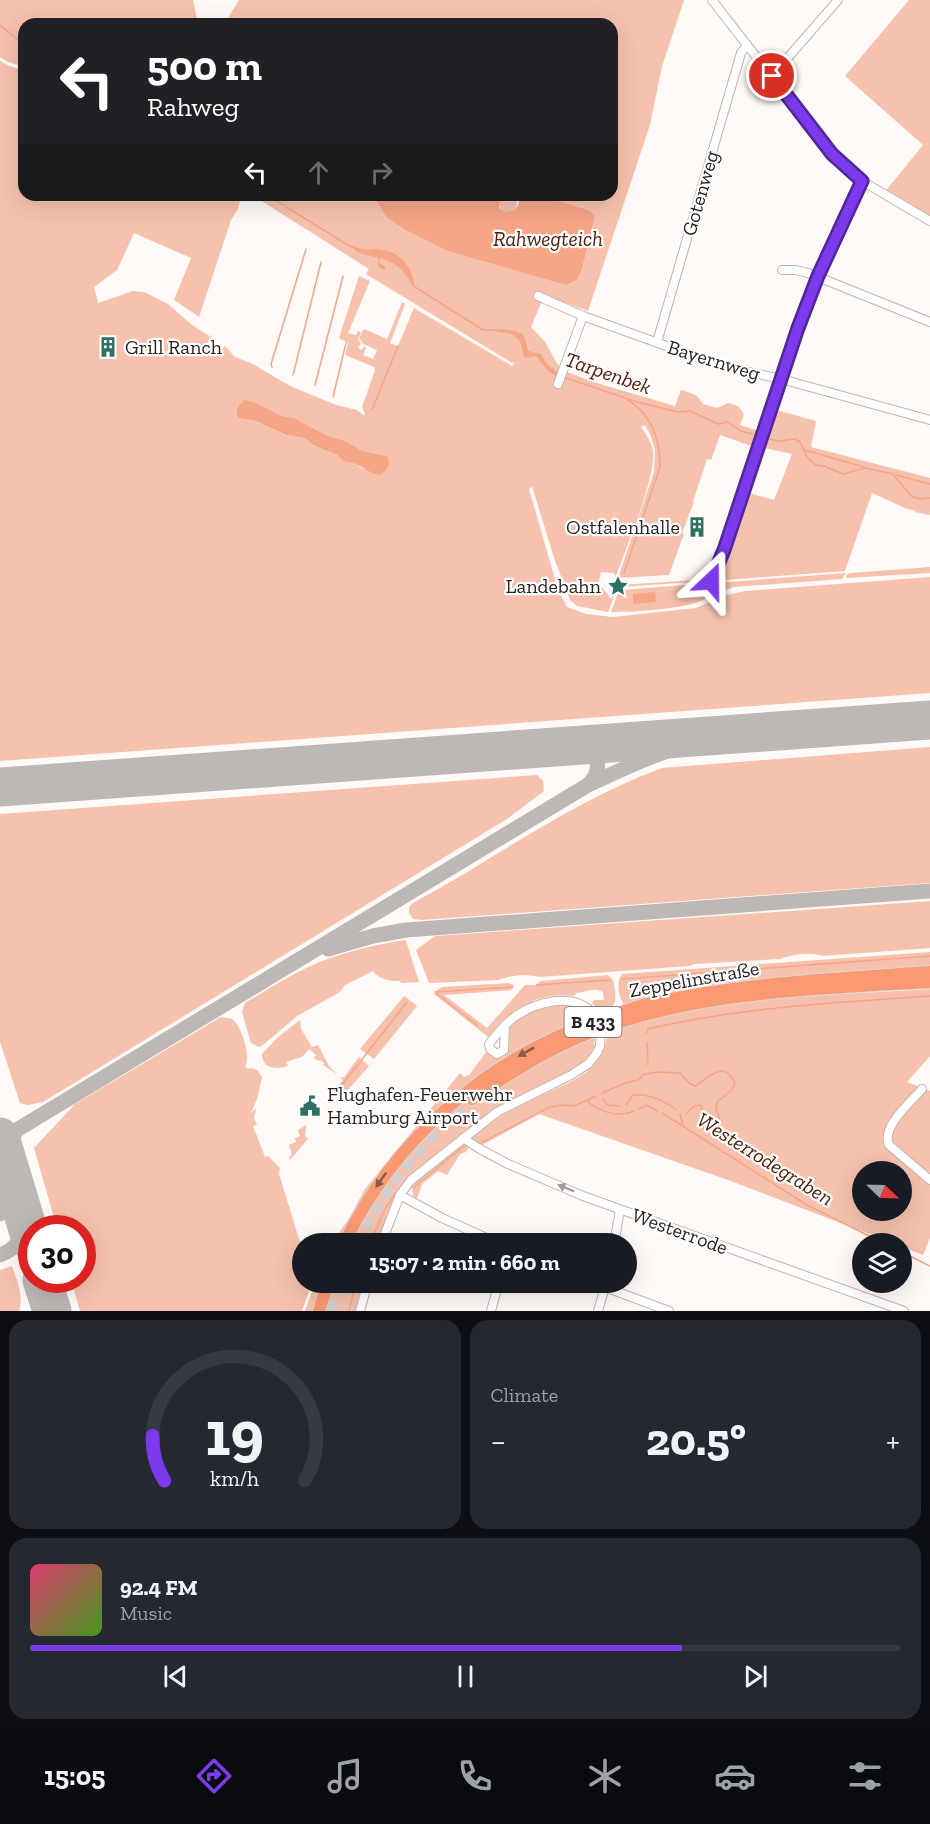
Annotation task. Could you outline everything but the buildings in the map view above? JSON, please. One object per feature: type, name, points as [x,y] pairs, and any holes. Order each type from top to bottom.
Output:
[{"type":"highway","name":"Zeppelinstraße","points":[[350,1233],[377,1186],[394,1162],[426,1127],[463,1094],[488,1076],[526,1052],[556,1037],[644,1005],[737,987],[930,972]]},
{"type":"highway","name":"Zeppelinstraße","points":[[472,1099],[507,1075],[552,1050],[592,1032],[656,1011],[738,997],[930,982]]},
{"type":"highway","points":[[319,1311],[325,1293]]},
{"type":"street","points":[[712,0],[832,154],[862,181],[930,221]]},
{"type":"street","points":[[772,76],[838,0]]},
{"type":"street","name":"Gotenweg","points":[[657,342],[741,53],[747,45]]},
{"type":"street","points":[[711,581],[724,550],[818,276],[862,181]]},
{"type":"street","points":[[782,270],[799,270],[818,276],[930,322]]},
{"type":"street","name":"Bayernweg","points":[[538,296],[583,316],[722,366],[781,379],[930,420]]},
{"type":"street","points":[[559,379],[583,316]]},
{"type":"street","points":[[385,1233],[400,1195],[411,1180],[463,1138],[512,1103],[580,1069],[594,1058],[600,1046],[601,1027],[592,1012],[570,1001],[548,1002],[523,1011],[505,1025]]},
{"type":"street","points":[[922,1089],[891,1125],[887,1140],[889,1145],[930,1180]]},
{"type":"street","name":"Westerrode","points":[[463,1138],[508,1164],[620,1210],[904,1311]]},
{"type":"street","points":[[400,1195],[475,1233]]},
{"type":"street","points":[[616,1233],[620,1210]]},
{"type":"street","points":[[360,1311],[365,1293]]},
{"type":"street","points":[[491,1311],[497,1293]]},
{"type":"street","points":[[598,1311],[603,1293]]},
{"type":"street","points":[[625,1293],[669,1311]]},
{"type":"shaded area","points":[[0,0],[193,0],[197,18],[18,18],[18,65],[0,57]]},
{"type":"shaded area","points":[[239,0],[684,0],[662,66],[650,125],[588,311],[537,293],[542,301],[531,327],[545,342],[564,371],[675,406],[681,390],[696,395],[703,404],[717,408],[728,403],[738,406],[744,414],[740,425],[759,431],[754,447],[720,435],[711,460],[707,459],[669,575],[618,578],[654,472],[655,450],[645,425],[641,427],[653,451],[653,463],[645,495],[616,576],[613,573],[601,572],[598,583],[610,597],[613,588],[617,588],[608,612],[577,606],[570,600],[554,558],[532,486],[529,489],[558,590],[567,607],[586,614],[613,617],[696,608],[723,596],[745,591],[930,577],[930,693],[0,761],[0,61],[18,68],[18,201],[240,201],[231,220],[199,317],[174,300],[191,258],[134,233],[117,270],[94,287],[98,303],[133,291],[144,292],[168,304],[192,325],[211,337],[205,347],[218,355],[225,346],[235,357],[251,363],[290,386],[336,405],[357,410],[363,415],[365,414],[362,407],[375,370],[374,367],[345,355],[348,343],[339,338],[359,276],[370,281],[348,333],[356,335],[358,331],[361,332],[358,339],[361,343],[358,348],[362,350],[364,346],[366,347],[363,355],[373,359],[377,350],[363,344],[359,338],[364,329],[387,339],[402,302],[405,304],[390,343],[398,346],[414,308],[512,366],[515,362],[512,363],[366,274],[369,269],[261,201],[377,201],[386,217],[565,285],[577,280],[582,269],[594,214],[589,210],[558,201],[618,201],[618,18],[230,18]],"holes":[[[244,401],[257,403],[282,416],[294,418],[363,451],[387,456],[363,469],[352,461],[345,462],[337,455],[315,446],[304,438],[286,435],[256,421],[238,418]]]},
{"type":"shaded area","points":[[909,0],[930,0],[930,218],[884,193],[923,145],[845,76]]},
{"type":"shaded area","points":[[499,201],[517,201],[517,208],[512,213],[504,213],[499,208]]},
{"type":"shaded area","points":[[781,391],[776,410],[816,421],[811,447],[930,478],[930,515],[915,512],[872,493],[845,571],[712,581],[727,554],[749,493],[774,500],[792,454],[764,448],[762,445]]},
{"type":"shaded area","points":[[930,567],[930,573],[846,578],[847,574],[851,573]]},
{"type":"shaded area","points":[[846,573],[842,579],[734,587],[708,597],[714,583]]},
{"type":"shaded area","points":[[710,579],[710,581],[619,587],[619,585]]},
{"type":"shaded area","points":[[708,583],[705,599],[697,602],[660,609],[611,612],[618,593],[622,590]]},
{"type":"shaded area","points":[[930,747],[930,883],[422,920],[413,919],[409,913],[409,907],[413,903],[566,813],[629,781],[662,768]]},
{"type":"shaded area","points":[[537,775],[543,781],[544,791],[507,819],[43,1102],[28,1105],[20,1103],[0,1042],[0,814]]},
{"type":"shaded area","points":[[930,901],[930,948],[823,956],[801,954],[780,959],[429,983],[416,950],[435,936]]},
{"type":"shaded area","points":[[404,940],[419,982],[392,981],[378,976],[373,971],[345,985],[340,992],[297,1016],[263,1045],[259,1047],[251,1043],[242,1012],[245,1003],[290,976],[330,958]]},
{"type":"shaded area","points":[[930,952],[930,969],[625,1006],[619,990],[622,974]]},
{"type":"shaded area","points":[[608,975],[613,980],[615,1000],[612,1008],[603,1015],[592,1003],[594,1000],[604,1000],[603,992],[600,991],[576,993],[574,996],[548,997],[515,1010],[488,1037],[434,994],[442,987],[508,983],[514,985],[512,990],[444,995],[487,1028],[525,985],[535,985],[541,981]]},
{"type":"shaded area","points":[[930,989],[930,1056],[907,1082],[930,1091],[930,1238],[923,1255],[912,1251],[912,1233],[867,1233],[728,1180],[539,1114],[482,1145],[472,1136],[515,1107],[558,1088],[586,1072],[597,1061],[604,1049],[607,1033],[701,1008],[796,997]]},
{"type":"shaded area","points":[[404,996],[417,1006],[374,1059],[360,1049]]},
{"type":"shaded area","points":[[561,1005],[579,1008],[592,1019],[436,1113],[349,1233],[339,1233],[365,1189],[460,1073],[464,1077],[469,1075],[487,1051],[494,1056],[504,1055],[508,1050],[510,1027],[527,1014],[546,1007]]},
{"type":"shaded area","points":[[221,1017],[232,1019],[239,1028],[246,1049],[245,1066],[248,1069],[257,1070],[262,1077],[251,1113],[256,1108],[254,1118],[257,1125],[253,1126],[265,1157],[268,1156],[280,1168],[279,1174],[297,1233],[292,1233],[292,1293],[308,1293],[302,1311],[80,1311],[75,1293],[96,1293],[96,1215],[53,1215],[34,1148],[75,1104]]},
{"type":"shaded area","points":[[300,1020],[301,1029],[312,1047],[318,1045],[329,1066],[337,1074],[314,1058],[316,1055],[309,1049],[302,1057],[286,1062],[288,1066],[275,1068],[265,1063],[262,1054],[278,1037]]},
{"type":"shaded area","points":[[595,1037],[594,1045],[596,1045],[585,1062],[496,1109],[418,1170],[384,1233],[356,1233],[394,1169],[449,1111],[555,1054]]},
{"type":"shaded area","points":[[359,1057],[369,1066],[340,1099],[334,1094],[334,1090],[343,1080],[340,1078],[344,1077]]},
{"type":"shaded area","points":[[306,1125],[307,1140],[290,1160],[289,1157],[292,1155],[289,1145],[296,1142],[295,1138],[300,1136],[298,1130]]},
{"type":"shaded area","points":[[463,1144],[469,1147],[466,1152],[460,1154],[447,1175],[438,1171],[422,1184],[417,1199],[413,1196],[412,1187],[416,1182]]},
{"type":"shaded area","points":[[12,1266],[20,1294],[19,1311],[0,1311],[0,1270]]},
{"type":"shaded area","points":[[311,1293],[322,1293],[316,1311],[305,1311]]},
{"type":"shaded area","points":[[329,1293],[363,1293],[357,1311],[323,1311]]},
{"type":"water","name":"Rahwegteich","points":[[377,201],[500,201],[499,208],[505,212],[515,210],[519,201],[558,201],[589,210],[594,214],[582,269],[577,280],[566,285],[448,251],[386,217]]},
{"type":"water","points":[[351,245],[396,254],[406,263],[412,275],[414,288],[404,272],[396,265],[380,258],[379,263],[386,267],[384,270],[378,266],[378,258],[359,252]]},
{"type":"water","points":[[503,329],[524,336],[528,351],[541,354],[547,364],[560,374],[558,378],[547,370],[536,356],[525,358],[521,344],[516,337],[495,332]]},
{"type":"water","points":[[244,400],[257,403],[282,416],[294,418],[363,451],[387,456],[388,467],[380,475],[375,474],[354,463],[345,462],[337,455],[315,446],[304,438],[286,435],[256,421],[238,418],[238,408]]},
{"type":"water","points":[[655,592],[656,602],[633,604],[633,594]]},
{"type":"waterway","name":"Tarpenbek","points":[[0,25],[18,40]]},
{"type":"waterway","name":"Tarpenbek","points":[[277,201],[351,247]]},
{"type":"waterway","points":[[272,367],[306,249]]},
{"type":"waterway","points":[[293,375],[321,262]]},
{"type":"waterway","points":[[315,385],[343,276]]},
{"type":"waterway","name":"Tarpenbek","points":[[415,287],[483,330],[499,330]]},
{"type":"waterway","points":[[333,397],[346,343]]},
{"type":"waterway","points":[[372,410],[398,346]]},
{"type":"waterway","name":"Tarpenbek","points":[[563,377],[637,402],[678,412],[690,411],[718,424],[728,422],[741,431],[760,436]]},
{"type":"waterway","points":[[624,573],[660,467],[653,429],[643,413],[628,400]]},
{"type":"waterway","name":"Tarpenbek","points":[[764,438],[779,441],[795,439],[800,442],[807,457],[815,465],[824,466],[843,474],[865,468],[893,474],[911,496],[920,499],[930,498]]},
{"type":"waterway","points":[[805,450],[864,467]]},
{"type":"waterway","points":[[896,475],[930,484]]},
{"type":"waterway","points":[[622,979],[930,956]]},
{"type":"waterway","points":[[537,985],[609,980]]},
{"type":"waterway","points":[[435,992],[512,987]]},
{"type":"waterway","points":[[436,993],[478,1026]]},
{"type":"waterway","points":[[646,1034],[648,1029],[753,1011],[930,996]]},
{"type":"waterway","points":[[338,1090],[407,1002]]},
{"type":"waterway","points":[[646,1065],[648,1061],[647,1042]]},
{"type":"waterway","points":[[602,1093],[638,1080],[644,1074],[680,1073],[695,1086],[715,1072],[726,1072],[735,1083],[732,1090],[717,1102],[716,1109],[721,1123],[717,1128],[712,1129]]},
{"type":"waterway","points":[[626,1105],[633,1095],[644,1095],[662,1101],[676,1110]]},
{"type":"waterway","points":[[481,1143],[548,1108],[561,1105],[574,1106],[596,1096]]},
{"type":"waterway","points":[[603,1099],[607,1105],[620,1106]]},
{"type":"waterway","name":"Westerrodegraben","points":[[588,1100],[594,1106],[610,1113],[622,1114],[634,1111]]},
{"type":"waterway","name":"Westerrodegraben","points":[[639,1109],[646,1105],[658,1111]]},
{"type":"waterway","points":[[687,1113],[694,1106],[701,1105],[703,1112],[700,1120]]},
{"type":"waterway","name":"Westerrodegraben","points":[[662,1113],[807,1205],[863,1233]]},
{"type":"waterway","points":[[680,1114],[683,1125]]},
{"type":"waterway","points":[[698,1124],[707,1130]]},
{"type":"waterway","points":[[413,1188],[464,1146]]},
{"type":"waterway","points":[[375,1233],[385,1209],[395,1194]]},
{"type":"waterway","name":"Westerrodegraben","points":[[912,1257],[930,1266]]},
{"type":"waterway","points":[[349,1311],[353,1293]]},
{"type":"taxiway","points":[[0,1140],[588,785],[674,749],[766,732]]},
{"type":"taxiway","points":[[577,745],[590,752],[597,762],[596,773],[588,785]]},
{"type":"taxiway","points":[[328,949],[373,936],[406,930],[930,891]]},
{"type":"taxiway","points":[[6,1159],[8,1145],[17,1130]]},
{"type":"taxiway","points":[[0,1214],[10,1197],[12,1177]]},
{"type":"taxiway","points":[[0,1255],[11,1249],[18,1241]]},
{"type":"runway","points":[[0,787],[930,720]]},
{"type":"runway","points":[[0,1137],[24,1215]]},
{"type":"runway","points":[[46,1293],[52,1311]]},
{"type":"tunnel","points":[[362,1233],[392,1183],[406,1165],[437,1131],[472,1099]]},
{"type":"tunnel","points":[[329,1311],[335,1293]]},
{"type":"place","name":"Grill Ranch","points":[[108,347]]},
{"type":"place","name":"Ostfalenhalle","points":[[697,527]]},
{"type":"place","name":"Landebahn","points":[[618,586]]},
{"type":"place","name":"Flughafen-Feuerwehr Hamburg Airport","points":[[310,1106]]},
{"type":"route","points":[[711,581],[765,431],[798,328],[818,276],[862,181],[832,154],[772,76]]}]
